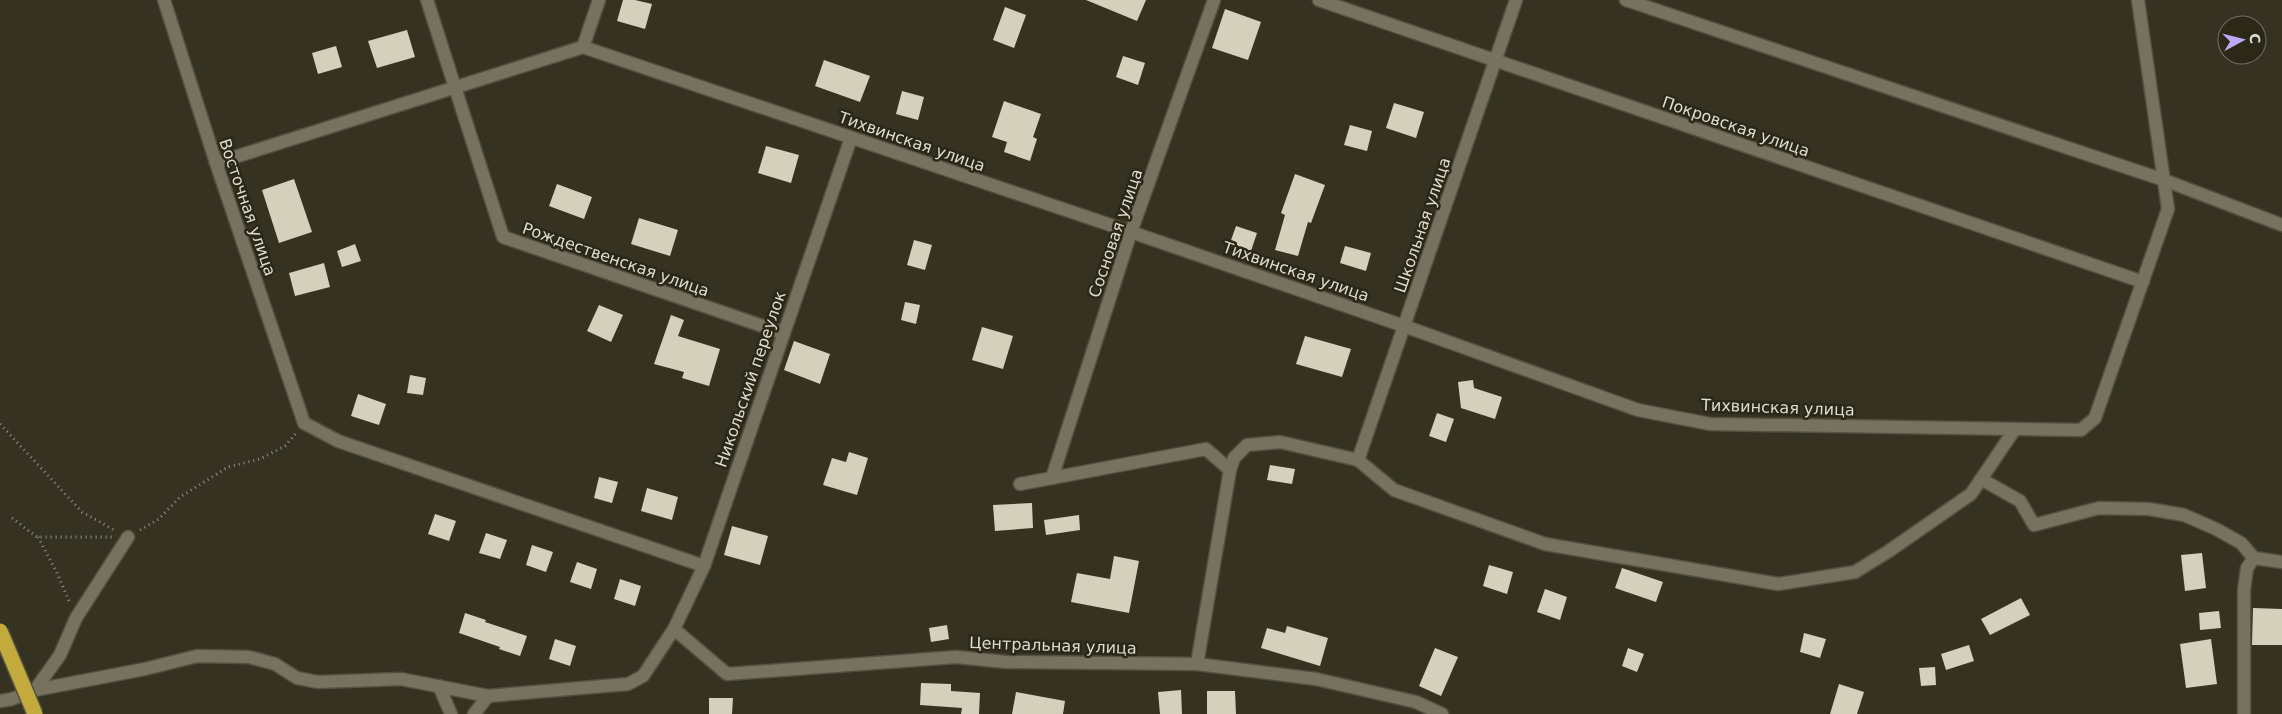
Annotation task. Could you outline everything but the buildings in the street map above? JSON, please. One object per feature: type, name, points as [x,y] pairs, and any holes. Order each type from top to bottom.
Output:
[{"type":"highway","points":[[0,631],[35,714]]},
{"type":"street","name":"Восточная улица","points":[[164,0],[216,163],[304,423]]},
{"type":"street","name":"Рождественская улица","points":[[427,0],[503,237],[783,334]]},
{"type":"street","points":[[216,163],[583,47],[598,0]]},
{"type":"street","name":"Сосновая улица","points":[[1052,478],[1131,232],[1214,0]]},
{"type":"street","name":"Покровская улица","points":[[1319,0],[2143,282]]},
{"type":"street","name":"Школьная улица","points":[[1358,460],[1516,0]]},
{"type":"street","points":[[1626,0],[2164,180],[2282,224]]},
{"type":"street","name":"Тихвинская улица","points":[[583,47],[1131,232],[1404,326],[1638,410],[1710,424],[2080,430],[2096,418],[2168,209],[2138,0]]},
{"type":"street","name":"Никольский переулок","points":[[0,701],[12,699],[35,690],[145,669],[197,656],[249,657],[275,664],[297,678],[318,682],[401,679],[488,696],[628,684],[643,676],[674,629],[704,566],[851,138]]},
{"type":"street","points":[[304,423],[338,441],[704,566]]},
{"type":"street","points":[[1197,664],[1230,470],[1234,458],[1247,444],[1280,442],[1358,460],[1394,490],[1545,544],[1778,584],[1855,572],[1889,551],[1971,494],[2015,429]]},
{"type":"street","points":[[1020,484],[1206,449],[1230,470]]},
{"type":"street","points":[[1981,479],[2020,501],[2034,525],[2099,508],[2149,509],[2176,513],[2216,528],[2241,543],[2254,558],[2282,562]]},
{"type":"street","points":[[35,690],[60,655],[76,618],[128,537]]},
{"type":"street","points":[[2244,714],[2244,590],[2247,568],[2254,558]]},
{"type":"street","name":"Центральная улица","points":[[674,629],[727,674],[956,657],[1006,662],[1197,664],[1316,679],[1416,702],[1442,714]]},
{"type":"street","points":[[438,686],[451,714]]},
{"type":"street","points":[[474,714],[488,696]]},
{"type":"path","points":[[38,537],[128,537],[159,519],[180,497],[228,467],[260,459],[285,446],[304,423]]},
{"type":"path","points":[[0,424],[82,512],[128,537]]},
{"type":"path","points":[[12,518],[38,537],[57,573],[76,618]]}]
